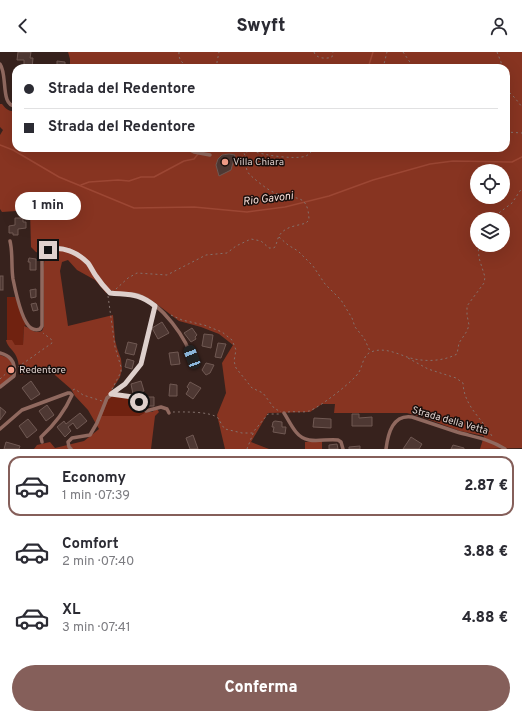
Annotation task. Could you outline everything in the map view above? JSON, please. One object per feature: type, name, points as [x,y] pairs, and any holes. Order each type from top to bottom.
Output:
[{"type":"street","points":[[0,64],[4,76],[5,100],[12,105]]},
{"type":"street","points":[[194,152],[210,155]]},
{"type":"street","points":[[10,241],[13,279],[20,307],[28,326],[32,329],[40,329],[42,326],[42,260],[44,254],[48,250],[60,248],[83,258],[110,293],[137,295],[148,300],[162,310],[171,321],[188,348],[193,362]]},
{"type":"street","points":[[71,449],[68,442],[72,438],[90,435],[97,423],[107,398],[125,384],[141,364],[155,306]]},
{"type":"street","points":[[0,353],[8,356],[16,368],[14,376],[0,387]]},
{"type":"street","points":[[0,428],[22,410],[70,393],[72,395],[69,401],[51,428],[41,437],[42,442]]},
{"type":"street","points":[[111,394],[133,397],[146,410],[161,407],[166,408],[168,413]]},
{"type":"street","points":[[284,413],[296,432],[303,438],[311,441],[338,440],[341,442],[343,449]]},
{"type":"street","name":"Strada della Vetta","points":[[386,449],[388,436],[393,426],[398,419],[405,416],[495,442],[504,449]]},
{"type":"path","points":[[179,52],[178,57],[185,64]]},
{"type":"path","points":[[217,64],[219,52]]},
{"type":"path","points":[[314,52],[318,57],[327,58],[332,57],[333,52]]},
{"type":"path","points":[[384,64],[388,52]]},
{"type":"path","points":[[403,52],[411,64]]},
{"type":"path","points":[[497,52],[501,64]]},
{"type":"path","points":[[510,94],[522,107]]},
{"type":"path","points":[[510,132],[522,133]]},
{"type":"path","points":[[112,388],[121,372],[122,367],[115,347],[108,296],[110,293],[128,278],[137,273],[167,275],[206,255],[227,253],[236,246],[251,239],[261,241],[269,248],[274,248],[277,244],[279,236],[285,230],[294,225],[306,223],[309,220],[307,208],[300,198],[294,196],[287,197],[274,193],[251,176],[246,166],[245,153],[248,152]]},
{"type":"path","points":[[254,152],[258,154],[280,157],[302,157],[311,152]]},
{"type":"path","points":[[500,212],[512,203],[522,188]]},
{"type":"path","points":[[279,236],[288,245],[298,251],[313,266],[326,284],[341,300],[355,326],[364,338],[370,352]]},
{"type":"path","points":[[247,449],[253,433],[268,414],[276,415],[308,411],[315,408],[355,378],[360,371],[362,362],[370,352],[380,350],[392,351],[408,357],[429,361],[443,359],[457,354],[459,343],[469,325],[467,306],[484,283],[485,277],[479,252]]},
{"type":"path","points":[[162,310],[182,320],[204,325],[222,332],[232,340],[236,354],[234,361],[236,368],[252,388],[263,393],[274,408],[284,413]]},
{"type":"path","points":[[0,380],[10,369],[16,368],[52,343],[52,340],[43,334],[40,329]]},
{"type":"path","points":[[408,357],[428,369],[456,378],[463,383],[465,398],[488,429],[495,442]]},
{"type":"path","points":[[70,393],[73,389],[75,389],[83,395],[98,399],[105,404]]},
{"type":"path","points":[[168,413],[203,413],[217,418],[225,429],[242,433],[253,433]]},
{"type":"shaded area","points":[[68,52],[522,52],[522,448],[480,449],[484,436],[460,431],[422,417],[407,413],[334,413],[335,404],[322,404],[310,412],[268,413],[251,442],[269,449],[225,449],[217,415],[226,393],[222,363],[233,345],[219,334],[179,321],[154,302],[139,294],[115,292],[110,290],[106,293],[95,280],[77,270],[68,260],[62,262],[60,271],[68,326],[113,315],[115,340],[121,359],[122,369],[120,377],[112,390],[102,416],[139,416],[157,409],[159,412],[155,416],[151,449],[34,449],[37,445],[50,442],[55,448],[84,441],[99,429],[88,410],[75,396],[71,389],[48,369],[20,375],[19,364],[14,352],[8,346],[6,340],[12,340],[15,345],[23,345],[24,326],[34,331],[42,331],[44,326],[43,271],[45,256],[36,252],[31,247],[30,210],[2,212],[0,209],[0,135],[3,130],[0,127],[0,104],[2,104],[6,109],[12,111],[12,152],[510,152],[510,64],[70,64]]},
{"type":"shaded area","points":[[7,297],[15,297],[26,325],[24,326],[23,345],[15,345],[7,340]]},
{"type":"shaded area","points":[[0,355],[8,358],[14,366],[13,376],[0,386]]},
{"type":"shaded area","points":[[113,396],[132,399],[146,412],[139,416],[101,416],[109,398]]},
{"type":"shaded area","points":[[322,441],[322,449],[305,449],[305,442]]},
{"type":"building","points":[[18,52],[31,52],[30,58],[33,58],[32,64],[24,64],[24,60],[17,60]]},
{"type":"building","points":[[57,61],[65,62],[65,64],[57,64]]},
{"type":"building","name":"Villa Chiara","points":[[222,155],[235,155],[231,170],[219,176],[216,165],[218,159]]},
{"type":"building","points":[[15,218],[23,218],[23,222],[26,222],[26,228],[18,229],[18,235],[9,233],[9,226],[15,225]]},
{"type":"building","points":[[29,258],[36,259],[36,270],[30,270],[30,262],[28,262]]},
{"type":"building","points":[[0,276],[3,276],[3,290],[0,290]]},
{"type":"building","points":[[36,289],[36,297],[31,298],[30,290]]},
{"type":"building","points":[[36,303],[38,310],[33,311],[31,304]]},
{"type":"building","points":[[162,322],[169,333],[158,339],[152,328]]},
{"type":"building","points":[[192,328],[197,335],[195,337],[196,339],[191,342],[184,333]]},
{"type":"building","points":[[204,334],[213,335],[211,348],[202,346]]},
{"type":"building","points":[[128,342],[137,344],[134,355],[125,353]]},
{"type":"building","points":[[218,343],[226,344],[221,358],[215,357]]},
{"type":"building","points":[[178,352],[180,364],[171,365],[169,353]]},
{"type":"building","points":[[127,359],[134,361],[132,369],[125,367]]},
{"type":"building","points":[[206,363],[214,365],[210,373],[206,375],[202,370]]},
{"type":"building","points":[[31,381],[40,394],[31,400],[22,388]]},
{"type":"building","points":[[141,381],[144,391],[133,394],[131,384]]},
{"type":"building","points":[[190,382],[201,388],[193,399],[186,394],[189,389],[187,387]]},
{"type":"building","points":[[170,384],[177,385],[177,396],[169,396]]},
{"type":"building","points":[[145,397],[154,397],[154,406],[144,406]]},
{"type":"building","points":[[47,405],[54,415],[46,421],[39,411]]},
{"type":"building","points":[[0,407],[6,412],[0,420]]},
{"type":"building","points":[[80,413],[87,421],[77,429],[73,423],[68,427],[71,431],[65,437],[57,427],[64,421],[66,424]]},
{"type":"building","points":[[352,414],[359,414],[359,418],[372,417],[372,426],[352,426]]},
{"type":"building","points":[[314,418],[331,419],[331,428],[313,427]]},
{"type":"building","points":[[28,419],[37,430],[27,438],[19,426]]},
{"type":"building","points":[[273,422],[282,422],[282,427],[286,427],[285,434],[273,432],[274,427],[272,427]]},
{"type":"building","points":[[193,435],[198,449],[190,449],[186,438]]},
{"type":"building","points":[[411,437],[422,444],[419,449],[403,449]]},
{"type":"building","points":[[6,442],[20,446],[19,449],[4,449]]},
{"type":"building","points":[[337,444],[338,449],[329,449],[329,445]]},
{"type":"building","points":[[453,445],[464,448],[464,449],[451,449]]},
{"type":"building","points":[[360,446],[360,449],[349,449],[349,447]]},
{"type":"waterway","points":[[369,64],[373,52]]},
{"type":"waterway","name":"Rio Gavoni","points":[[0,145],[12,150]]},
{"type":"waterway","name":"Rio Gavoni","points":[[16,152],[59,177],[134,208],[194,207],[247,212],[285,207],[329,196],[373,180],[430,164],[453,161],[512,162],[522,157]]},
{"type":"waterway","points":[[81,185],[89,182],[118,180],[129,181],[141,177],[154,177],[184,161],[194,159],[198,154]]},
{"type":"place","name":"Villa Chiara","points":[[225,162]]},
{"type":"place","name":"Redentore","points":[[11,370]]},
{"type":"route","points":[[48,250],[60,248],[83,258],[89,264],[103,286],[110,293],[137,295],[148,300],[155,306],[141,364],[125,384],[111,394],[133,397],[139,402]]}]
